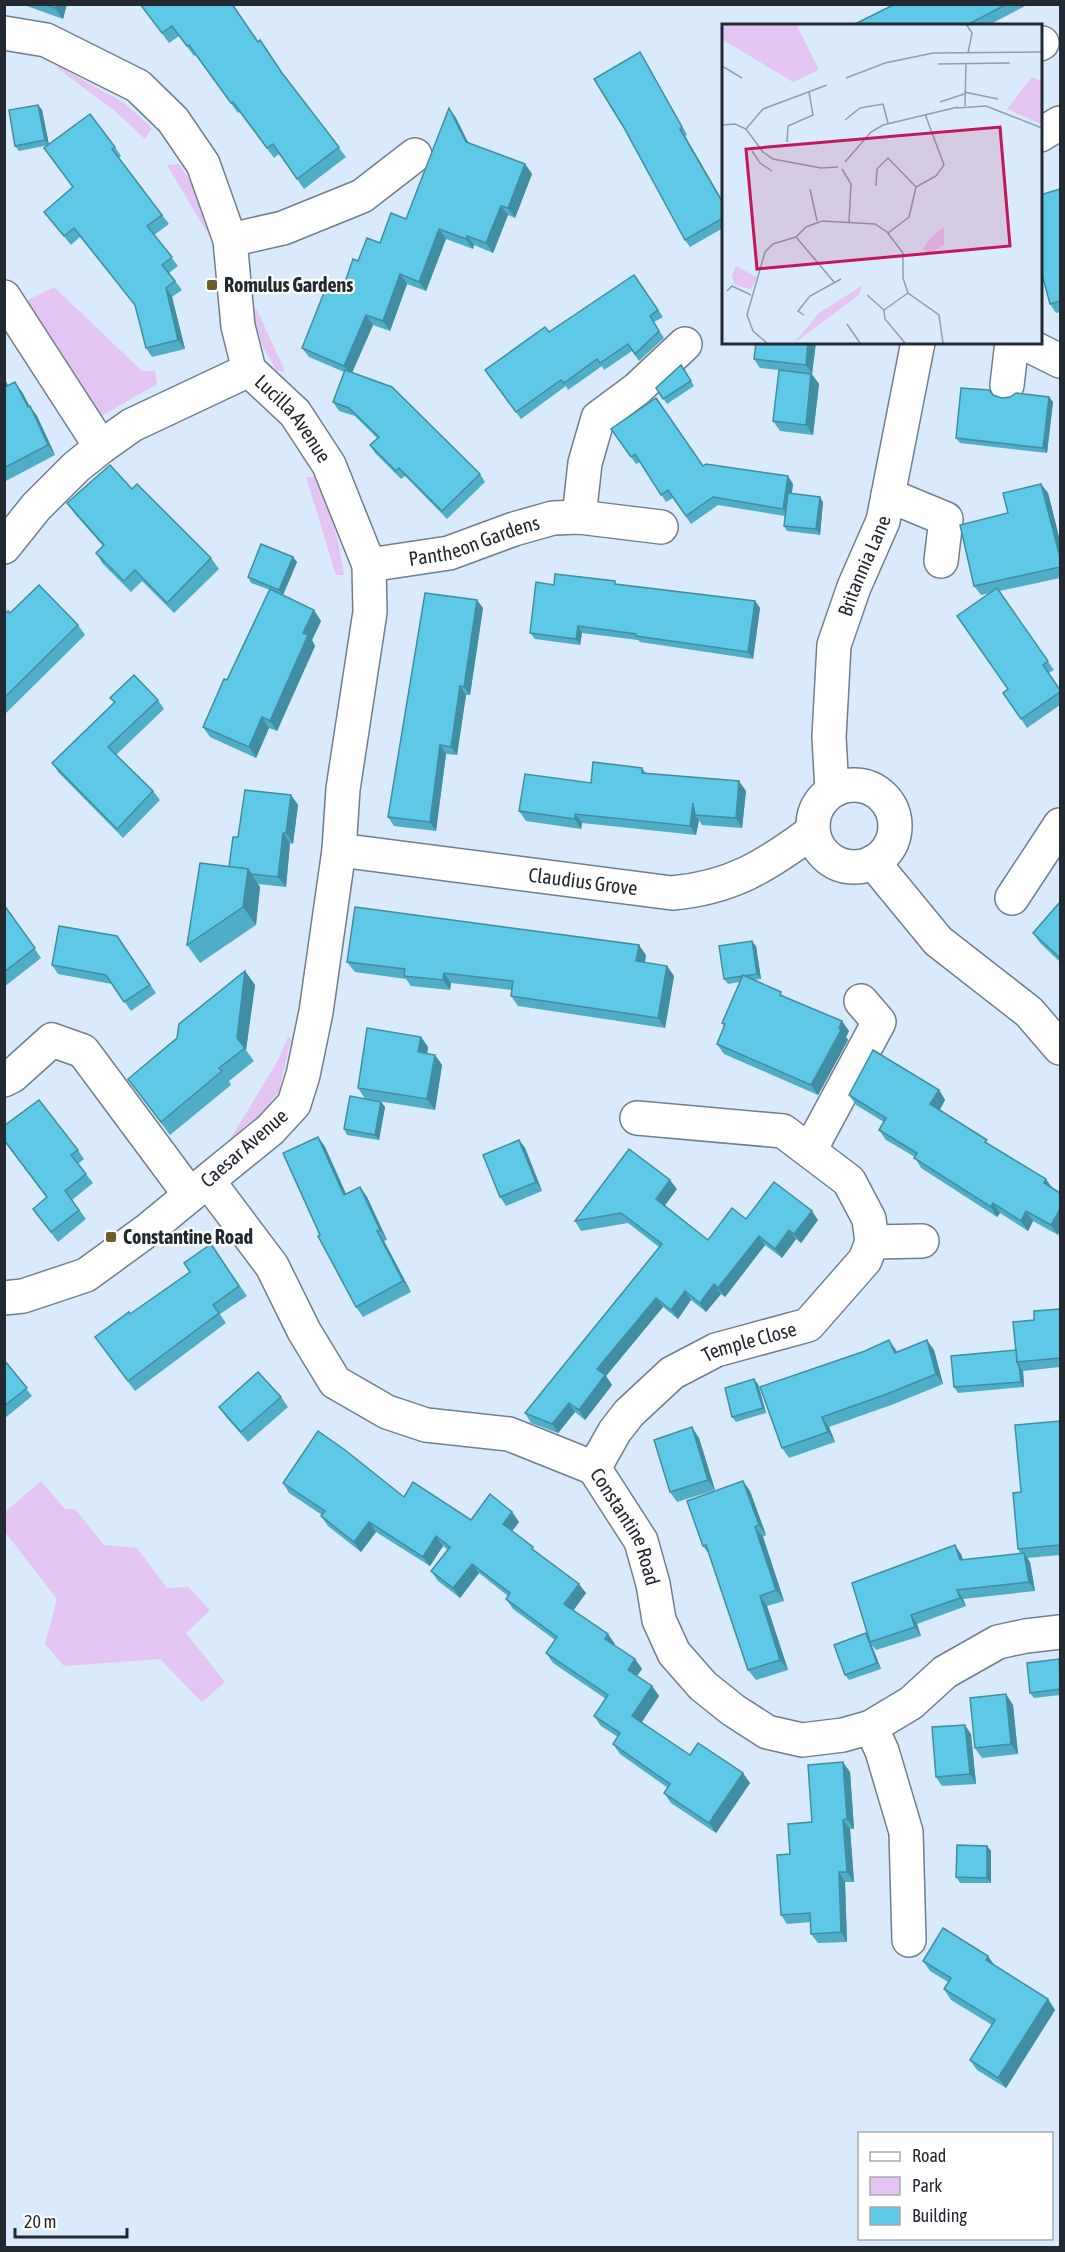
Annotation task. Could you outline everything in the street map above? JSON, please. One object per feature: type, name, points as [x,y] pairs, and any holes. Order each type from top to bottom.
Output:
[{"type":"street","name":"Lucilla Avenue","points":[[4,33],[46,40],[138,86],[178,127],[203,164],[230,240],[238,326],[249,370],[295,413],[320,449],[340,490],[369,565],[370,612],[343,789],[339,850]]},
{"type":"street","points":[[1041,134],[1060,123]]},
{"type":"street","points":[[230,240],[283,228],[362,196],[415,155]]},
{"type":"street","points":[[4,297],[101,447]]},
{"type":"street","points":[[579,517],[585,464],[598,418],[637,389],[685,344]]},
{"type":"street","name":"Britannia Lane","points":[[832,791],[829,737],[834,645],[883,521],[917,344]]},
{"type":"street","points":[[1007,385],[1013,344]]},
{"type":"street","points":[[1026,344],[1060,362]]},
{"type":"street","points":[[4,547],[36,507],[76,467],[101,447],[132,425],[249,370]]},
{"type":"street","points":[[888,495],[946,519],[941,561]]},
{"type":"street","name":"Pantheon Gardens","points":[[369,565],[449,553],[514,529],[553,518],[579,517],[661,527]]},
{"type":"street","points":[[845,786],[859,786],[876,792],[886,801],[893,813],[895,827],[887,850],[873,862],[860,867],[845,866],[831,860],[821,850],[813,831],[818,808],[825,796],[845,786]]},
{"type":"street","points":[[1012,898],[1060,825]]},
{"type":"street","name":"Claudius Grove","points":[[339,850],[672,893],[696,891],[729,882],[778,856],[813,831]]},
{"type":"street","name":"Caesar Avenue","points":[[4,1298],[23,1296],[86,1275],[149,1229],[270,1130],[294,1104],[303,1075],[316,1012],[339,850]]},
{"type":"street","points":[[873,862],[939,941],[1029,1012],[1060,1048]]},
{"type":"street","points":[[810,1150],[879,1022],[861,1001]]},
{"type":"street","name":"Constantine Road","points":[[4,1080],[12,1076],[52,1040],[83,1051],[199,1188],[272,1266],[304,1331],[335,1382],[387,1412],[426,1425],[509,1434],[594,1468],[641,1541],[654,1584],[659,1620],[674,1653],[703,1686],[733,1710],[767,1732],[802,1740],[843,1735],[871,1727],[911,1703],[945,1672],[998,1642],[1060,1632]]},
{"type":"street","points":[[637,1118],[783,1131],[849,1181],[869,1219],[872,1242],[922,1241]]},
{"type":"street","name":"Temple Close","points":[[594,1468],[615,1431],[629,1413],[672,1373],[716,1350],[808,1325],[865,1260],[872,1242]]},
{"type":"street","points":[[871,1727],[882,1751],[906,1832],[909,1940]]},
{"type":"green space","points":[[58,66],[124,103],[152,128],[145,139],[115,111],[57,68]]},
{"type":"green space","points":[[179,164],[191,182],[208,234],[167,165]]},
{"type":"green space","points":[[54,287],[142,371],[155,371],[157,384],[100,417],[26,301]]},
{"type":"green space","points":[[257,310],[285,371],[277,371],[262,345],[253,312]]},
{"type":"green space","points":[[306,477],[315,477],[325,501],[337,537],[344,575],[336,575]]},
{"type":"green space","points":[[288,1037],[291,1039],[279,1091],[244,1137],[225,1148],[277,1062]]},
{"type":"green space","points":[[41,1481],[65,1509],[75,1509],[104,1545],[137,1548],[167,1588],[188,1587],[210,1610],[186,1633],[225,1682],[202,1702],[160,1659],[64,1666],[45,1644],[57,1599],[5,1532],[5,1512]]},
{"type":"building","points":[[44,4],[57,4],[55,8]]},
{"type":"building","points":[[140,4],[232,4],[258,42],[260,40],[282,73],[339,147],[297,179],[273,144],[267,148],[172,26],[162,33]]},
{"type":"building","points":[[895,4],[1007,4],[969,24],[855,24]]},
{"type":"building","points":[[640,52],[682,127],[680,129],[722,201],[722,219],[685,240],[623,126],[594,79]]},
{"type":"building","points":[[38,105],[45,140],[15,146],[9,110]]},
{"type":"building","points":[[449,108],[466,142],[525,164],[508,208],[501,206],[486,243],[467,236],[466,239],[439,229],[419,282],[400,274],[383,321],[366,315],[344,366],[302,348],[329,280],[344,285],[353,259],[358,261],[367,238],[380,243],[391,213],[406,219]]},
{"type":"building","points":[[90,114],[115,147],[112,149],[162,215],[147,226],[172,257],[162,265],[175,281],[166,288],[178,340],[146,348],[135,305],[74,228],[64,236],[44,212],[73,187],[44,148]]},
{"type":"building","points":[[1060,189],[1060,301],[1050,304],[1041,271],[1041,195]]},
{"type":"building","points":[[634,275],[658,310],[650,316],[659,331],[635,354],[628,344],[600,363],[597,359],[564,383],[561,380],[516,412],[485,370],[545,327],[549,332]]},
{"type":"building","points":[[756,344],[808,344],[806,365],[754,359]]},
{"type":"building","points":[[681,365],[691,381],[663,399],[656,388]]},
{"type":"building","points":[[345,370],[392,387],[480,474],[442,511],[399,468],[396,471],[370,445],[379,437],[349,408],[333,402]]},
{"type":"building","points":[[779,370],[811,374],[806,425],[773,421]]},
{"type":"building","points":[[15,382],[28,407],[30,406],[48,445],[4,468],[4,384],[5,387]]},
{"type":"building","points":[[961,388],[989,390],[993,395],[1002,398],[1016,393],[1049,397],[1043,448],[956,438]]},
{"type":"building","points":[[656,398],[703,466],[706,464],[788,476],[783,509],[713,497],[686,516],[668,490],[661,495],[635,454],[631,457],[611,429]]},
{"type":"building","points":[[110,465],[132,489],[137,484],[211,558],[167,603],[135,570],[124,581],[96,553],[104,545],[67,503]]},
{"type":"building","points":[[1041,484],[1060,557],[1060,567],[974,586],[960,525],[1008,513],[1003,493]]},
{"type":"building","points":[[788,493],[820,497],[816,529],[784,526]]},
{"type":"building","points":[[261,544],[293,557],[279,590],[248,577]]},
{"type":"building","points":[[555,574],[615,581],[615,584],[755,601],[748,652],[578,626],[576,639],[530,633],[536,582],[554,585]]},
{"type":"building","points":[[39,585],[78,625],[4,698],[4,614],[8,611],[10,613]]},
{"type":"building","points":[[997,588],[1048,661],[1043,665],[1060,690],[1021,719],[1003,693],[1008,689],[957,616]]},
{"type":"building","points":[[270,589],[314,610],[303,633],[308,635],[270,721],[262,717],[249,747],[203,727],[224,679],[227,680]]},
{"type":"building","points":[[425,593],[477,600],[464,687],[460,686],[451,747],[440,745],[430,822],[388,817]]},
{"type":"building","points":[[134,675],[158,700],[108,747],[153,791],[117,829],[52,763],[115,702],[110,698]]},
{"type":"building","points":[[593,762],[642,768],[642,773],[739,781],[736,818],[695,815],[693,803],[690,826],[575,814],[575,819],[519,811],[525,774],[591,783]]},
{"type":"building","points":[[245,790],[291,795],[286,833],[283,833],[278,877],[251,874],[248,869],[229,867],[233,837],[238,837]]},
{"type":"building","points":[[200,863],[248,869],[243,907],[187,945]]},
{"type":"building","points":[[1060,902],[1060,958],[1033,933]]},
{"type":"building","points":[[4,905],[35,948],[4,972]]},
{"type":"building","points":[[355,907],[639,945],[636,961],[667,966],[658,1018],[511,996],[513,981],[444,973],[443,980],[404,976],[405,969],[347,962]]},
{"type":"building","points":[[59,926],[117,936],[150,985],[124,1002],[106,975],[52,965]]},
{"type":"building","points":[[752,941],[757,974],[724,979],[719,946]]},
{"type":"building","points":[[245,971],[237,1038],[245,1048],[219,1068],[222,1071],[161,1122],[128,1079],[177,1038],[179,1024]]},
{"type":"building","points":[[743,975],[781,992],[780,995],[842,1021],[839,1028],[841,1030],[811,1085],[717,1044],[725,1024],[722,1023]]},
{"type":"building","points":[[367,1028],[421,1037],[418,1052],[435,1055],[427,1099],[358,1088]]},
{"type":"building","points":[[873,1050],[939,1090],[930,1104],[987,1140],[985,1142],[1046,1179],[1044,1183],[1060,1193],[1060,1209],[1051,1225],[1026,1211],[1021,1221],[993,1203],[991,1207],[914,1158],[917,1153],[879,1130],[886,1118],[849,1095]]},
{"type":"building","points":[[350,1096],[381,1102],[375,1135],[344,1129]]},
{"type":"building","points":[[39,1100],[78,1150],[71,1155],[86,1174],[65,1191],[79,1210],[51,1232],[33,1209],[47,1197],[4,1140],[4,1126]]},
{"type":"building","points":[[318,1137],[344,1195],[360,1187],[380,1230],[377,1231],[403,1281],[356,1307],[318,1236],[320,1235],[283,1153]]},
{"type":"building","points":[[519,1140],[536,1182],[500,1197],[483,1155]]},
{"type":"building","points":[[629,1149],[670,1180],[656,1199],[708,1240],[732,1208],[746,1219],[774,1182],[812,1211],[794,1234],[789,1230],[775,1249],[759,1236],[718,1288],[714,1284],[700,1303],[685,1291],[671,1310],[656,1298],[597,1369],[605,1375],[579,1410],[569,1403],[552,1424],[525,1413],[662,1244],[621,1213],[575,1221]]},
{"type":"building","points":[[211,1244],[239,1286],[213,1305],[219,1313],[128,1381],[95,1337],[190,1272],[184,1263]]},
{"type":"building","points":[[1060,1309],[1060,1358],[1017,1362],[1013,1322],[1034,1320],[1034,1311]]},
{"type":"building","points":[[889,1340],[895,1353],[927,1340],[936,1374],[822,1417],[828,1432],[782,1448],[760,1387],[865,1351]]},
{"type":"building","points":[[1016,1350],[1021,1382],[954,1387],[951,1356]]},
{"type":"building","points":[[4,1360],[27,1388],[4,1406]]},
{"type":"building","points":[[258,1372],[281,1397],[241,1432],[219,1407]]},
{"type":"building","points":[[754,1379],[763,1408],[732,1417],[725,1388]]},
{"type":"building","points":[[1060,1421],[1060,1545],[1018,1549],[1013,1493],[1021,1492],[1015,1425]]},
{"type":"building","points":[[692,1427],[708,1480],[670,1492],[654,1440]]},
{"type":"building","points":[[318,1431],[404,1497],[413,1482],[471,1520],[490,1494],[512,1512],[503,1524],[579,1584],[564,1604],[608,1634],[605,1639],[635,1659],[628,1670],[652,1686],[632,1716],[690,1755],[698,1743],[743,1773],[709,1823],[664,1793],[670,1784],[613,1744],[620,1733],[594,1716],[608,1695],[546,1653],[557,1637],[506,1599],[510,1593],[472,1564],[453,1588],[431,1571],[450,1547],[436,1536],[423,1557],[369,1522],[354,1542],[321,1516],[325,1511],[283,1483]]},
{"type":"building","points":[[743,1481],[759,1525],[755,1527],[776,1590],[760,1596],[780,1660],[748,1670],[706,1545],[703,1546],[687,1501]]},
{"type":"building","points":[[955,1545],[960,1560],[1024,1553],[1029,1582],[957,1590],[960,1598],[911,1615],[915,1627],[870,1642],[852,1583]]},
{"type":"building","points":[[866,1633],[877,1663],[845,1675],[834,1645]]},
{"type":"building","points":[[1059,1659],[1060,1689],[1030,1693],[1027,1663]]},
{"type":"building","points":[[1006,1694],[1011,1744],[975,1748],[970,1698]]},
{"type":"building","points":[[965,1725],[970,1774],[936,1777],[932,1727]]},
{"type":"building","points":[[843,1762],[847,1819],[843,1820],[847,1872],[839,1872],[841,1932],[811,1934],[810,1913],[781,1915],[777,1855],[790,1854],[788,1824],[812,1822],[808,1765]]},
{"type":"building","points":[[957,1845],[987,1846],[987,1878],[956,1877]]},
{"type":"building","points":[[943,1928],[988,1956],[986,1960],[1048,1999],[998,2078],[970,2060],[995,2020],[944,1989],[951,1978],[923,1961]]},
{"type":"place","name":"Romulus Gardens","points":[[212,285]]},
{"type":"place","name":"Constantine Road","points":[[111,1237]]}]
